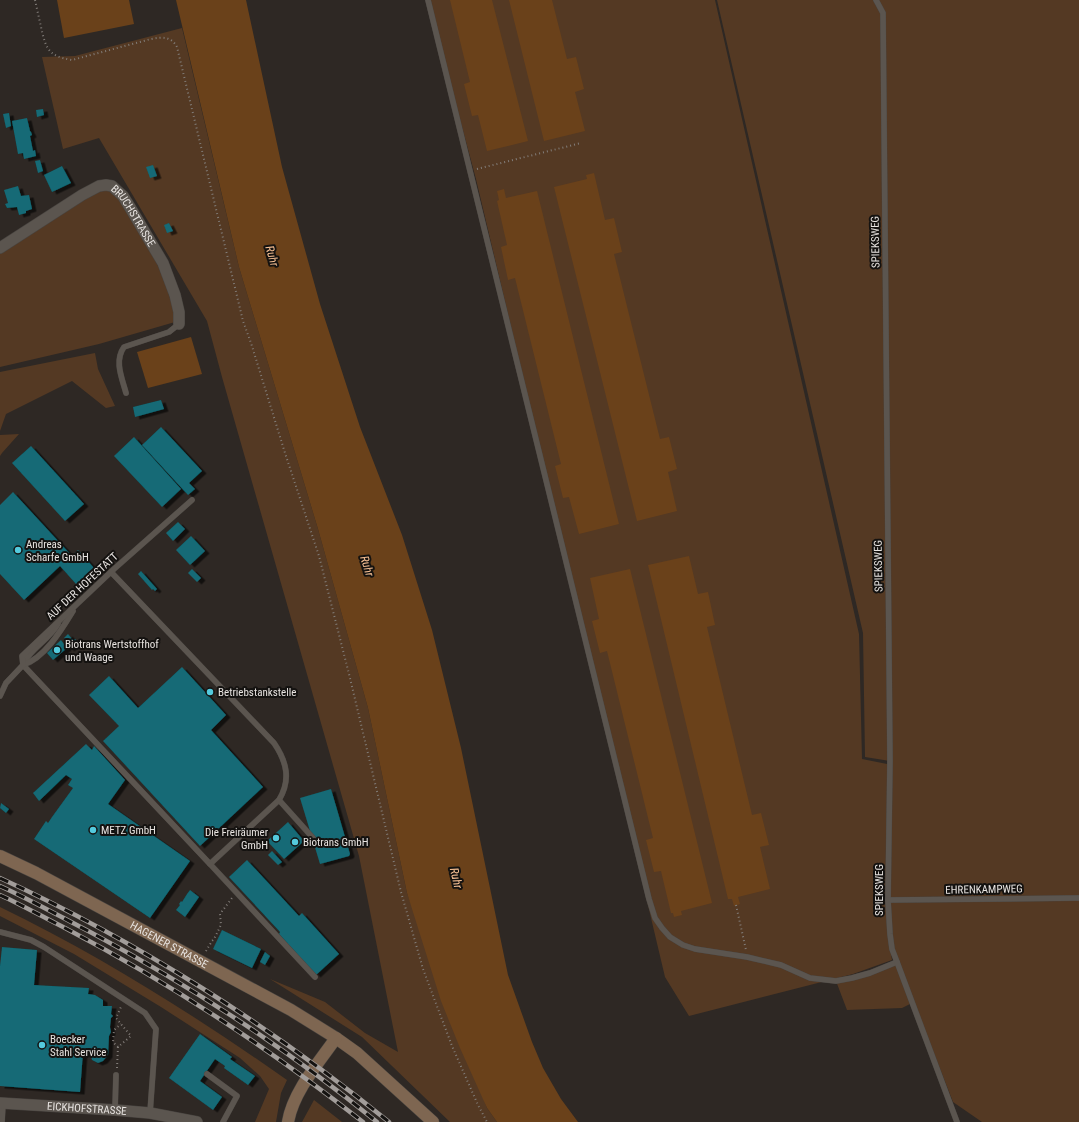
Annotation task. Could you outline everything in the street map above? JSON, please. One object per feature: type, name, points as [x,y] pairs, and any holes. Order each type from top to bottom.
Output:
[{"type":"main road","name":"HAGENER STRASSE","points":[[0,856],[36,873],[291,1010],[357,1053],[433,1122]]},
{"type":"main road","points":[[288,1122],[296,1099],[336,1038]]},
{"type":"street","name":"BRUCHSTRASSE","points":[[0,248],[82,195],[99,186],[112,186],[132,209],[163,263],[175,294],[179,312],[179,324]]},
{"type":"street","name":"EICKHOFSTRASSE","points":[[2,1103],[150,1113],[197,1122]]},
{"type":"lane","points":[[428,0],[649,899],[656,918],[670,937],[682,945],[695,949],[747,957],[781,965],[810,978],[836,981],[870,973],[897,962]]},
{"type":"lane","name":"SPIEKSWEG","points":[[876,0],[883,13],[890,761],[888,900],[890,934],[892,949],[957,1122]]},
{"type":"lane","points":[[126,393],[119,368],[121,351],[124,347],[169,332],[179,324]]},
{"type":"lane","name":"AUF DER HOFESTATT","points":[[0,696],[6,683],[23,665],[22,656],[111,572],[192,500]]},
{"type":"lane","points":[[111,572],[274,743],[282,755],[286,768],[284,791],[279,800],[210,864]]},
{"type":"lane","points":[[23,665],[35,659],[55,635],[78,603]]},
{"type":"lane","points":[[23,665],[26,658],[30,654],[55,635],[60,620]]},
{"type":"lane","points":[[23,665],[315,978]]},
{"type":"lane","points":[[279,800],[313,838]]},
{"type":"lane","name":"EHRENKAMPWEG","points":[[888,900],[1079,898]]},
{"type":"lane","points":[[0,932],[31,940],[145,1013],[156,1029],[150,1113]]},
{"type":"lane","points":[[207,1074],[237,1096],[223,1122]]},
{"type":"lane","points":[[115,1110],[116,1075]]},
{"type":"lane","points":[[2,1103],[2,1122]]},
{"type":"path","points":[[35,0],[46,46],[52,53],[62,58],[72,60],[162,37],[173,41],[177,47],[243,321],[319,556],[401,892],[418,951],[452,1046],[487,1122]]},
{"type":"path","points":[[470,171],[581,143]]},
{"type":"path","points":[[208,948],[220,925],[220,914],[236,892]]},
{"type":"path","points":[[736,905],[745,940],[747,957]]},
{"type":"path","points":[[118,1047],[131,1036],[116,1018],[125,1000]]},
{"type":"path","points":[[116,1075],[118,1047],[114,1042],[114,1030],[121,1024]]},
{"type":"shaded area","points":[[428,0],[715,0],[859,634],[862,759],[887,764],[887,929],[892,960],[853,974],[689,1016],[665,977],[476,179]]},
{"type":"shaded area","points":[[717,0],[1079,0],[1079,1122],[982,1122],[953,1102],[914,1002],[902,1008],[847,1010],[836,981],[897,962],[890,935],[890,761],[865,757],[863,633]]},
{"type":"shaded area","points":[[182,28],[239,267],[318,529],[368,708],[407,893],[487,1108],[497,1122],[450,1122],[362,1037],[270,979],[325,1002],[365,1033],[398,1052],[359,856],[207,321],[99,138],[63,149],[42,57],[75,56]]},
{"type":"shaded area","points":[[100,190],[114,191],[145,241],[159,267],[173,308],[175,322],[99,344],[0,367],[0,251]]},
{"type":"shaded area","points":[[95,353],[98,369],[115,406],[106,408],[72,381],[6,414],[0,431],[0,372]]},
{"type":"shaded area","points":[[19,434],[2,453],[0,456],[0,435]]},
{"type":"shaded area","points":[[0,907],[111,966],[183,1010],[287,1080],[281,1093],[276,1122],[255,1122],[269,1089],[260,1076],[240,1058],[161,1007],[74,954],[0,916]]},
{"type":"shaded area","points":[[314,1100],[342,1122],[302,1122]]},
{"type":"water","points":[[57,0],[129,0],[134,24],[64,38]]},
{"type":"water","name":"Ruhr","points":[[176,0],[246,0],[282,167],[320,304],[360,427],[402,535],[432,630],[461,748],[508,975],[543,1068],[561,1099],[578,1122],[497,1122],[487,1108],[441,1001],[407,893],[368,708],[318,529],[239,267]]},
{"type":"water","points":[[450,0],[492,0],[528,141],[487,151],[478,115],[472,116],[464,84],[470,82]]},
{"type":"water","points":[[509,0],[552,0],[567,59],[576,57],[584,89],[575,92],[585,131],[544,141]]},
{"type":"water","points":[[594,173],[605,220],[614,218],[622,252],[614,254],[660,439],[669,437],[677,469],[668,472],[677,511],[637,521],[554,187],[587,179],[586,175]]},
{"type":"water","points":[[504,189],[506,198],[537,191],[619,524],[579,534],[569,497],[563,498],[555,466],[561,464],[515,278],[508,280],[501,247],[507,245],[497,201],[499,200],[497,191]]},
{"type":"water","points":[[191,337],[202,374],[148,388],[137,352]]},
{"type":"water","points":[[689,556],[698,594],[708,592],[715,625],[707,627],[752,815],[761,813],[769,845],[760,847],[770,889],[738,897],[740,904],[734,906],[732,899],[728,899],[648,565]]},
{"type":"water","points":[[630,569],[712,903],[681,911],[682,915],[674,917],[673,913],[671,913],[661,871],[654,872],[646,840],[653,838],[607,651],[600,653],[592,621],[599,619],[590,578]]},
{"type":"building","points":[[43,109],[44,115],[37,117],[36,110]]},
{"type":"building","points":[[9,113],[11,126],[6,128],[3,114]]},
{"type":"building","points":[[27,118],[32,135],[30,136],[33,151],[35,150],[36,156],[24,159],[23,153],[18,154],[12,121]]},
{"type":"building","points":[[40,160],[43,171],[38,173],[35,161]]},
{"type":"building","points":[[153,165],[157,176],[150,178],[146,167]]},
{"type":"building","points":[[62,166],[71,183],[52,192],[44,175]]},
{"type":"building","points":[[18,186],[21,196],[29,195],[32,209],[19,215],[17,207],[7,208],[5,204],[8,203],[4,190]]},
{"type":"building","points":[[169,223],[173,231],[167,233],[164,225]]},
{"type":"building","points":[[161,400],[164,409],[135,417],[133,407]]},
{"type":"building","points":[[161,427],[202,471],[189,483],[195,489],[188,495],[142,445]]},
{"type":"building","points":[[134,437],[181,489],[162,507],[114,456]]},
{"type":"building","points":[[31,446],[84,504],[65,521],[12,463]]},
{"type":"building","points":[[13,492],[72,556],[78,550],[94,568],[76,584],[60,566],[24,600],[0,574],[0,505]]},
{"type":"building","points":[[178,522],[185,529],[173,541],[166,533]]},
{"type":"building","points":[[191,536],[205,551],[190,565],[176,550]]},
{"type":"building","points":[[192,569],[201,578],[197,582],[188,573]]},
{"type":"building","points":[[141,571],[157,589],[155,591],[153,589],[152,590],[138,574]]},
{"type":"building","points":[[68,634],[73,640],[69,643],[64,638]]},
{"type":"building","points":[[75,639],[78,642],[70,649],[67,646]]},
{"type":"building","name":"Biotrans Wertstoffhof und Waage","points":[[61,640],[67,648],[53,660],[47,653]]},
{"type":"building","points":[[182,667],[226,715],[211,730],[263,787],[200,846],[103,741],[119,726],[89,695],[109,676],[138,708]]},
{"type":"building","name":"METZ GmbH","points":[[86,744],[92,750],[94,746],[125,780],[108,804],[190,861],[150,918],[34,839],[46,821],[48,823],[73,788],[68,785],[72,779],[66,775],[39,801],[33,793]]},
{"type":"building","points":[[331,789],[350,854],[349,856],[320,864],[300,798]]},
{"type":"building","points":[[1,803],[9,809],[6,813],[0,808]]},
{"type":"building","points":[[288,822],[304,841],[284,859],[267,841]]},
{"type":"building","points":[[272,851],[282,862],[278,865],[268,855]]},
{"type":"building","points":[[247,860],[299,916],[302,913],[339,954],[316,975],[279,934],[280,932],[229,877]]},
{"type":"building","points":[[190,890],[199,897],[185,917],[176,910]]},
{"type":"building","points":[[222,930],[261,949],[252,968],[213,949]]},
{"type":"building","points":[[2,947],[37,950],[34,985],[89,988],[88,994],[95,995],[103,1000],[103,1006],[112,1006],[111,1014],[113,1016],[111,1018],[108,1055],[103,1061],[98,1063],[92,1060],[90,1053],[83,1052],[80,1092],[0,1086],[0,966]]},
{"type":"building","points":[[265,952],[270,956],[265,965],[260,962]]},
{"type":"building","points":[[200,1034],[232,1057],[230,1059],[255,1076],[248,1085],[224,1068],[225,1066],[215,1059],[200,1081],[222,1097],[213,1110],[169,1078]]},
{"type":"railway","points":[[0,878],[102,929],[202,988],[298,1053],[389,1122]]},
{"type":"railway","points":[[0,886],[92,933],[203,998],[275,1045],[344,1095],[377,1122]]},
{"type":"railway","points":[[0,895],[104,949],[181,994],[256,1043],[363,1122]]},
{"type":"place","name":"Andreas Scharfe GmbH","points":[[18,550]]},
{"type":"place","name":"Biotrans Wertstoffhof und Waage","points":[[57,650]]},
{"type":"place","name":"Betriebstankstelle","points":[[210,692]]},
{"type":"place","name":"METZ GmbH","points":[[93,830]]},
{"type":"place","name":"Die Freiräumer GmbH","points":[[276,838]]},
{"type":"place","name":"Biotrans GmbH","points":[[295,842]]},
{"type":"place","name":"Boecker Stahl Service","points":[[42,1045]]}]
